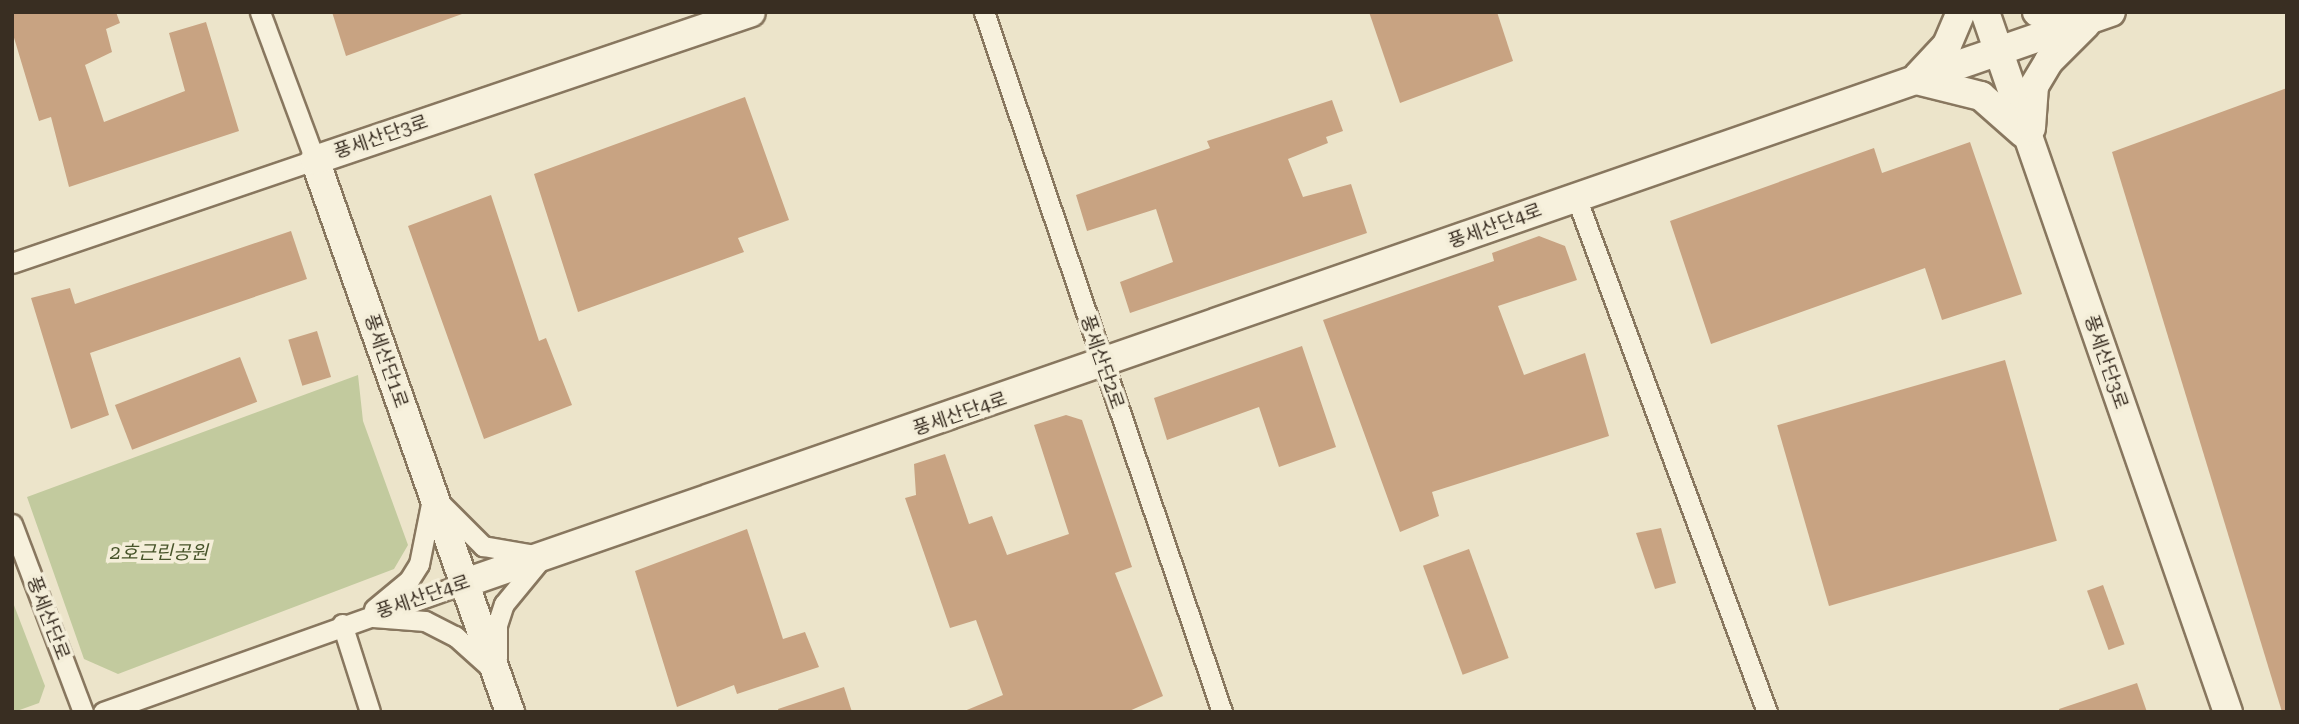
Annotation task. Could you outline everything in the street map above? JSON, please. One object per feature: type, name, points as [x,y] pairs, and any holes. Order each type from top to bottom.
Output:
[{"type":"street","name":"풍세산단1로","points":[[260,12],[510,712]]},
{"type":"street","name":"풍세산단3로","points":[[12,263],[751,12]]},
{"type":"street","points":[[970,12],[991,34]]},
{"type":"street","name":"풍세산단2로","points":[[984,12],[1222,712]]},
{"type":"street","points":[[991,34],[992,12]]},
{"type":"street","points":[[1961,12],[1947,44],[1915,79],[1981,96],[2005,113],[2030,141]]},
{"type":"street","name":"풍세산단3로","points":[[1986,12],[2228,712]]},
{"type":"street","points":[[2037,12],[2100,16]]},
{"type":"street","points":[[2030,141],[2034,86],[2049,61],[2100,16]]},
{"type":"street","name":"풍세산단4로","points":[[103,712],[342,624],[1102,365],[1576,197],[2100,16]]},
{"type":"street","points":[[1576,197],[1767,712]]},
{"type":"street","points":[[433,494],[483,546],[543,556],[504,604],[497,625],[497,673]]},
{"type":"street","points":[[365,616],[409,580],[419,564],[433,494]]},
{"type":"street","name":"풍세산단로","points":[[12,524],[83,712]]},
{"type":"street","points":[[365,616],[425,621],[455,636],[497,673]]},
{"type":"street","points":[[342,624],[370,712]]},
{"type":"green space","name":"2호근린공원","points":[[358,375],[363,421],[408,545],[394,569],[118,674],[84,659],[27,497]]},
{"type":"green space","points":[[12,600],[45,686],[39,703],[14,712]]},
{"type":"building","points":[[12,12],[116,12],[120,23],[106,29],[112,52],[85,65],[104,122],[185,91],[169,33],[206,22],[239,131],[69,187],[51,117],[39,121],[12,31]]},
{"type":"building","points":[[332,12],[462,12],[462,14],[346,56]]},
{"type":"building","points":[[1369,12],[1497,12],[1513,61],[1400,103]]},
{"type":"building","points":[[2287,88],[2287,712],[2282,712],[2112,152]]},
{"type":"building","points":[[745,97],[789,220],[738,238],[744,252],[578,312],[534,174]]},
{"type":"building","points":[[1332,100],[1343,131],[1326,137],[1328,143],[1288,159],[1303,197],[1351,184],[1367,233],[1130,313],[1120,282],[1173,262],[1156,209],[1087,231],[1076,195],[1210,148],[1207,141]]},
{"type":"building","points":[[1970,142],[2022,294],[1942,320],[1925,268],[1711,344],[1670,221],[1874,148],[1882,173]]},
{"type":"building","points":[[491,195],[539,341],[546,338],[572,405],[484,439],[408,226]]},
{"type":"building","points":[[291,231],[307,279],[90,353],[109,415],[71,429],[31,298],[70,288],[75,304]]},
{"type":"building","points":[[1539,236],[1565,246],[1577,280],[1498,306],[1524,375],[1585,353],[1609,436],[1432,492],[1439,516],[1400,532],[1323,320],[1494,261],[1492,253]]},
{"type":"building","points":[[317,331],[331,377],[302,386],[288,340]]},
{"type":"building","points":[[1302,346],[1336,447],[1279,467],[1259,407],[1167,440],[1154,398]]},
{"type":"building","points":[[240,357],[257,402],[132,450],[115,405]]},
{"type":"building","points":[[2005,360],[2057,541],[1829,606],[1777,425]]},
{"type":"building","points":[[1066,415],[1082,420],[1132,567],[1115,573],[1163,696],[1127,712],[962,712],[1003,695],[976,620],[950,628],[905,498],[916,495],[914,464],[945,454],[969,524],[992,516],[1007,555],[1069,534],[1034,425]]},
{"type":"building","points":[[1661,528],[1676,583],[1655,589],[1636,533]]},
{"type":"building","points":[[747,529],[783,639],[805,632],[819,667],[737,694],[734,685],[677,707],[635,571]]},
{"type":"building","points":[[1469,549],[1509,658],[1463,675],[1423,566]]},
{"type":"building","points":[[2103,585],[2125,644],[2109,650],[2087,591]]},
{"type":"building","points":[[2137,683],[2147,712],[2060,712],[2059,709]]},
{"type":"building","points":[[844,687],[852,712],[779,712],[778,709]]}]
